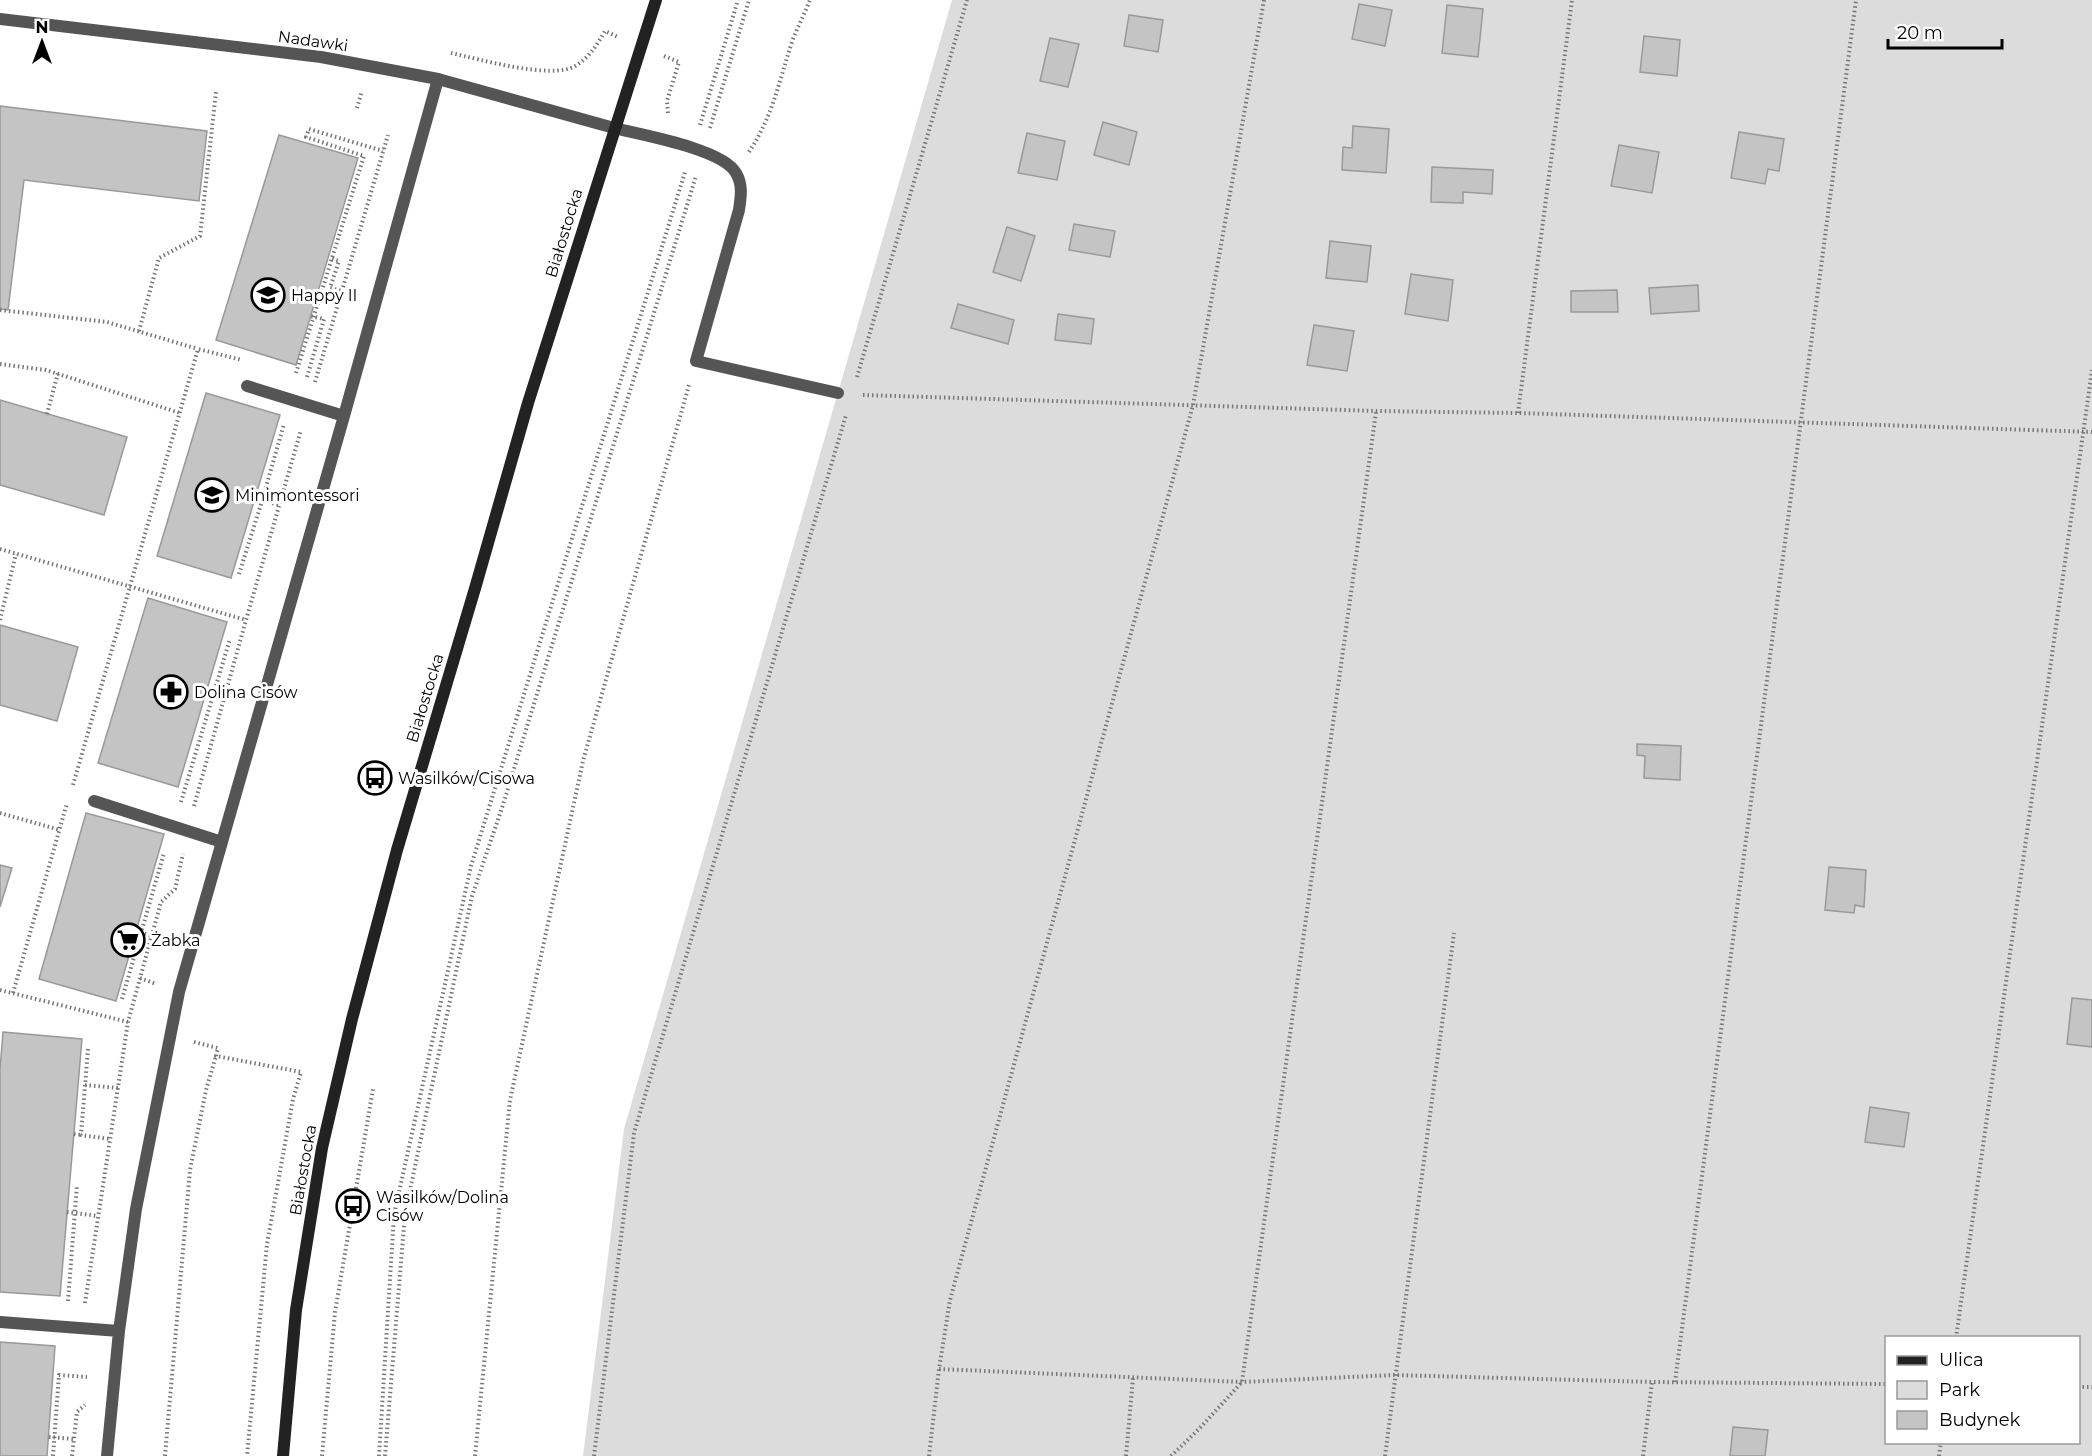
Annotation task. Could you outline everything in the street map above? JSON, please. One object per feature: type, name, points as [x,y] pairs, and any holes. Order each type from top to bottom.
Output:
[{"type":"main road","name":"Białostocka","points":[[283,1456],[298,1299],[322,1148],[352,1019],[397,850],[528,403],[656,0]]},
{"type":"street","name":"Nadawki","points":[[0,19],[321,57],[438,79],[698,150],[725,161],[735,172]]},
{"type":"street","points":[[107,1456],[119,1331],[136,1209],[179,992],[438,79]]},
{"type":"street","points":[[735,172],[742,190],[739,210],[696,361],[838,393]]},
{"type":"street","points":[[247,386],[344,416]]},
{"type":"street","points":[[94,801],[222,842]]},
{"type":"street","points":[[0,1322],[119,1331]]},
{"type":"path","points":[[385,1456],[405,1214],[472,897],[502,808],[698,150],[738,0]]},
{"type":"path","points":[[379,1456],[394,1215],[471,866],[698,150],[749,0]]},
{"type":"path","points":[[735,172],[770,116],[794,38],[810,0]]},
{"type":"path","points":[[594,1456],[634,1133],[967,0]]},
{"type":"path","points":[[929,1456],[950,1300],[1193,405],[1264,0]]},
{"type":"path","points":[[1518,413],[1572,0]]},
{"type":"path","points":[[1675,1382],[1856,0]]},
{"type":"path","points":[[443,51],[546,72],[573,67],[591,54],[605,31],[679,62],[667,101],[668,118]]},
{"type":"path","points":[[139,332],[159,258],[200,236],[216,92]]},
{"type":"path","points":[[296,373],[312,316],[332,259],[337,236],[364,156],[306,137],[309,129],[383,151]]},
{"type":"path","points":[[332,259],[339,261],[330,288],[342,291]]},
{"type":"path","points":[[0,310],[106,322],[252,362]]},
{"type":"path","points":[[307,376],[324,319],[312,316]]},
{"type":"path","points":[[72,786],[198,349]]},
{"type":"path","points":[[475,1456],[510,1100],[583,761],[696,361]]},
{"type":"path","points":[[0,364],[58,373],[180,413]]},
{"type":"path","points":[[1956,1336],[2092,370]]},
{"type":"path","points":[[285,371],[316,379]]},
{"type":"path","points":[[47,414],[58,373]]},
{"type":"path","points":[[838,393],[2092,432]]},
{"type":"path","points":[[1171,1456],[1200,1429],[1242,1382],[1376,411]]},
{"type":"path","points":[[239,574],[284,423]]},
{"type":"path","points":[[255,498],[279,506]]},
{"type":"path","points":[[0,549],[246,620]]},
{"type":"path","points":[[0,620],[16,554]]},
{"type":"path","points":[[180,802],[230,639]]},
{"type":"path","points":[[208,715],[219,718]]},
{"type":"path","points":[[13,993],[69,797]]},
{"type":"path","points":[[0,813],[60,830]]},
{"type":"path","points":[[122,999],[139,932],[164,853]]},
{"type":"path","points":[[139,932],[152,936]]},
{"type":"path","points":[[1385,1456],[1454,933]]},
{"type":"path","points":[[140,978],[179,992]]},
{"type":"path","points":[[0,990],[128,1022]]},
{"type":"path","points":[[165,1456],[190,1170],[206,1090],[218,1048],[189,1041]]},
{"type":"path","points":[[81,1135],[88,1050]]},
{"type":"path","points":[[216,1056],[301,1072],[293,1099],[267,1244],[246,1456]]},
{"type":"path","points":[[85,1085],[118,1088]]},
{"type":"path","points":[[321,1456],[335,1312],[373,1089]]},
{"type":"path","points":[[74,1134],[110,1139]]},
{"type":"path","points":[[68,1302],[77,1185]]},
{"type":"path","points":[[67,1212],[98,1216]]},
{"type":"path","points":[[939,1369],[1242,1382],[1394,1375],[1652,1382],[1885,1384]]},
{"type":"path","points":[[53,1456],[59,1374],[87,1377]]},
{"type":"path","points":[[1126,1456],[1133,1378]]},
{"type":"path","points":[[1643,1456],[1652,1382]]},
{"type":"path","points":[[49,1437],[74,1439]]},
{"type":"green space","points":[[952,0],[2092,0],[2092,1456],[583,1456],[624,1129]]},
{"type":"building","points":[[1359,4],[1392,10],[1385,46],[1352,39]]},
{"type":"building","points":[[1447,5],[1483,9],[1478,57],[1442,53]]},
{"type":"building","points":[[1129,15],[1163,20],[1158,52],[1124,46]]},
{"type":"building","points":[[1644,36],[1680,40],[1677,76],[1640,72]]},
{"type":"building","points":[[1050,38],[1079,44],[1068,87],[1040,81]]},
{"type":"building","points":[[0,106],[207,131],[199,201],[24,180],[8,310],[0,309]]},
{"type":"building","points":[[1103,122],[1137,132],[1129,165],[1094,155]]},
{"type":"building","points":[[1353,126],[1389,129],[1386,173],[1342,170],[1343,147],[1352,148]]},
{"type":"building","points":[[1739,132],[1784,139],[1779,171],[1768,169],[1765,184],[1731,178]]},
{"type":"building","points":[[1027,133],[1065,141],[1057,180],[1018,173]]},
{"type":"building","points":[[279,135],[358,158],[296,365],[216,340]]},
{"type":"building","points":[[1619,145],[1659,152],[1652,193],[1611,186]]},
{"type":"building","points":[[1432,167],[1493,170],[1492,194],[1463,192],[1463,203],[1431,202]]},
{"type":"building","points":[[1074,224],[1115,231],[1110,257],[1069,250]]},
{"type":"building","points":[[1007,227],[1035,236],[1021,281],[993,272]]},
{"type":"building","points":[[1330,241],[1371,246],[1367,282],[1326,278]]},
{"type":"building","points":[[1411,274],[1453,280],[1448,321],[1405,314]]},
{"type":"building","points":[[1698,285],[1699,311],[1651,314],[1649,288]]},
{"type":"building","points":[[1617,290],[1618,312],[1571,312],[1571,291]]},
{"type":"building","points":[[958,304],[1014,320],[1008,344],[951,328]]},
{"type":"building","points":[[1058,314],[1094,319],[1091,344],[1055,340]]},
{"type":"building","points":[[1314,325],[1354,331],[1347,371],[1307,365]]},
{"type":"building","points":[[206,393],[280,415],[231,578],[157,556]]},
{"type":"building","points":[[0,400],[127,437],[104,515],[0,485]]},
{"type":"building","points":[[148,598],[227,622],[178,787],[98,763]]},
{"type":"building","points":[[0,625],[78,647],[57,721],[0,705]]},
{"type":"building","points":[[1637,744],[1681,746],[1680,780],[1644,778],[1645,756],[1637,755]]},
{"type":"building","points":[[86,813],[164,834],[116,1001],[39,979]]},
{"type":"building","points":[[0,865],[12,868],[0,907]]},
{"type":"building","points":[[1829,867],[1866,870],[1864,907],[1855,905],[1854,913],[1825,910]]},
{"type":"building","points":[[2072,998],[2092,1000],[2092,1047],[2067,1044]]},
{"type":"building","points":[[3,1032],[82,1039],[60,1296],[0,1292],[0,1069]]},
{"type":"building","points":[[1870,1107],[1909,1113],[1904,1147],[1865,1142]]},
{"type":"building","points":[[0,1342],[55,1346],[47,1456],[0,1456]]},
{"type":"building","points":[[1733,1427],[1768,1430],[1765,1456],[1730,1456]]},
{"type":"place","name":"Happy II","points":[[268,295]]},
{"type":"place","name":"Minimontessori","points":[[212,495]]},
{"type":"place","name":"Dolina Cisów","points":[[171,692]]},
{"type":"place","name":"Wasilków/Cisowa","points":[[375,778]]},
{"type":"place","name":"Żabka","points":[[128,940]]},
{"type":"place","name":"Wasilków/Dolina Cisów","points":[[353,1206]]}]
